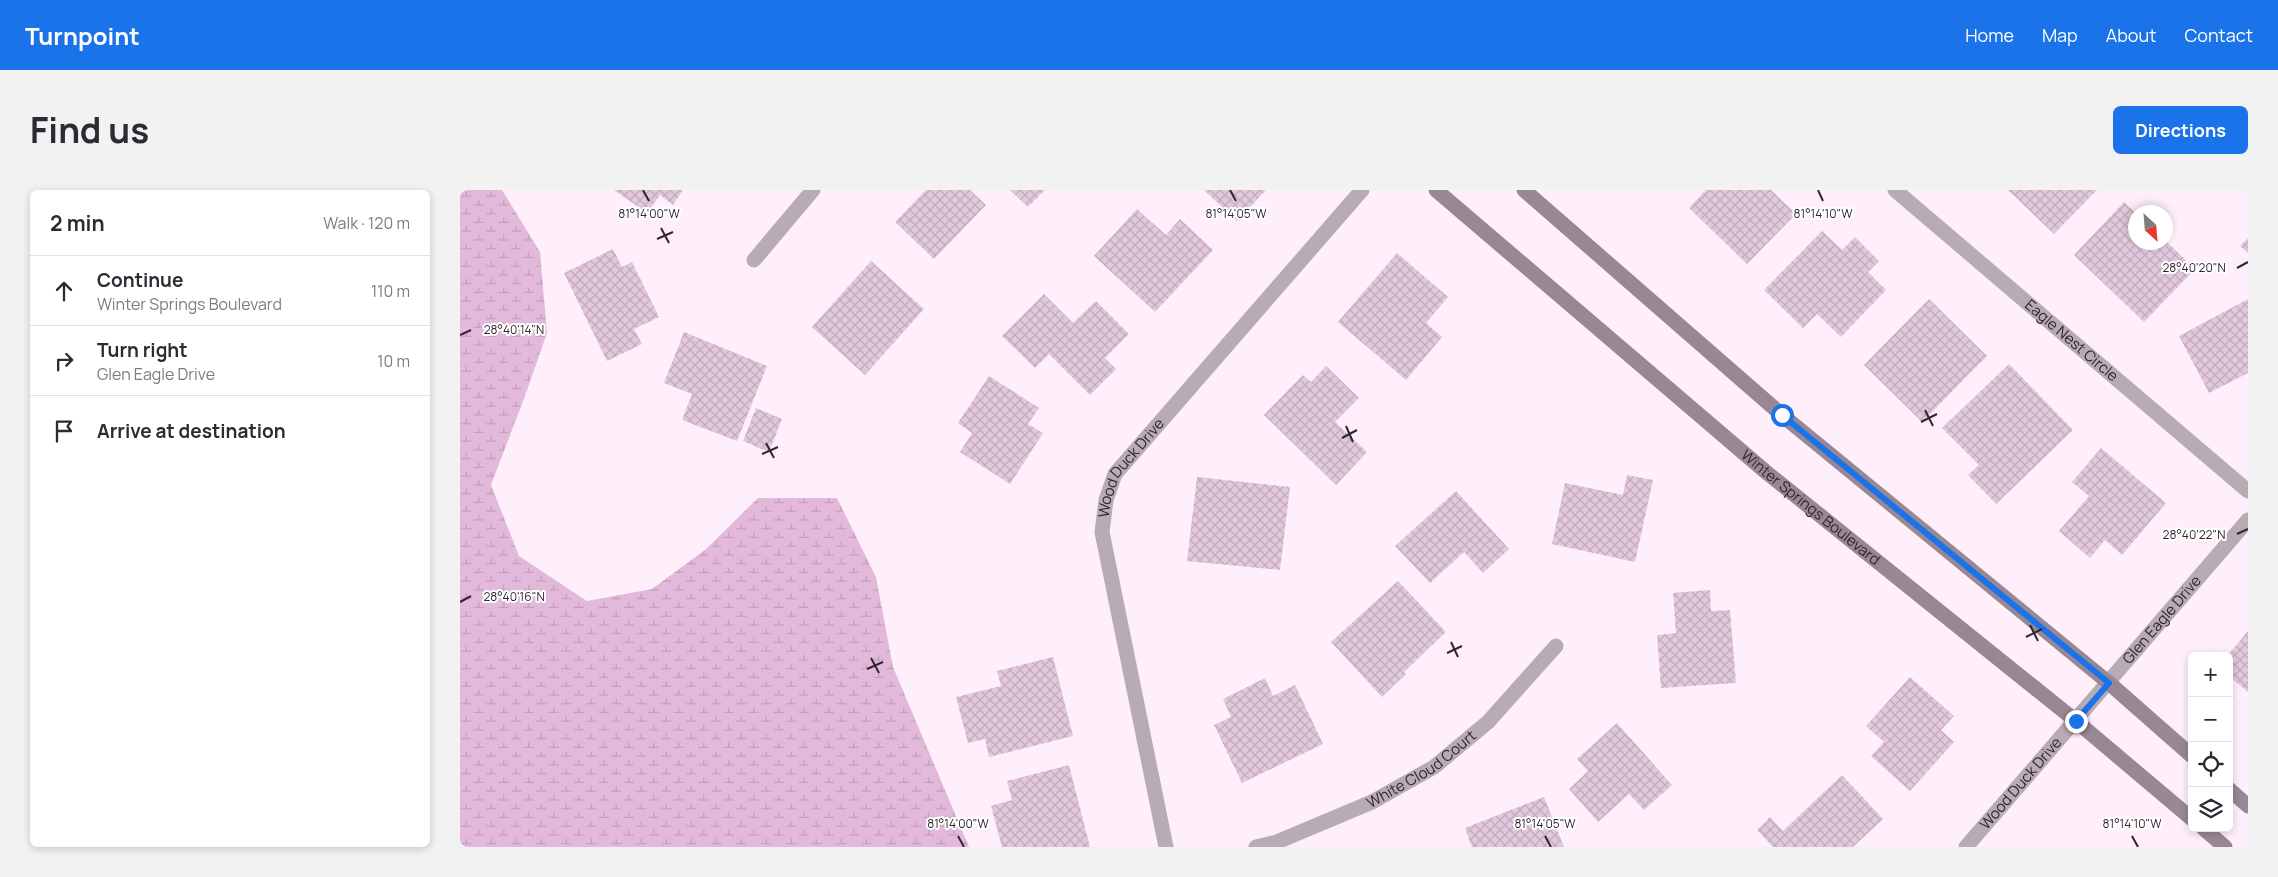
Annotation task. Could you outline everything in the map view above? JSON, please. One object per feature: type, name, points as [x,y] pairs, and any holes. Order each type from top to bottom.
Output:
[{"type":"street","points":[[754,260],[813,190]]},
{"type":"street","name":"Wood Duck Drive","points":[[1166,847],[1102,532],[1106,500],[1115,474],[1362,190]]},
{"type":"street","name":"Winter Springs Boulevard","points":[[1436,190],[1766,472],[2076,721],[2188,816]]},
{"type":"street","points":[[1524,190],[1782,415],[2109,683],[2188,752]]},
{"type":"street","name":"Eagle Nest Circle","points":[[1895,190],[2248,491]]},
{"type":"street","name":"Glen Eagle Drive","points":[[2076,721],[2248,520]]},
{"type":"street","name":"White Cloud Court","points":[[1256,847],[1277,842],[1372,802],[1434,767],[1488,722],[1556,646]]},
{"type":"street","name":"Wood Duck Drive","points":[[1966,847],[2076,721]]},
{"type":"street","points":[[2233,793],[2248,806]]},
{"type":"street","points":[[2208,832],[2225,847]]},
{"type":"green space","points":[[460,190],[502,190],[540,252],[547,333],[491,485],[519,556],[587,601],[652,589],[705,550],[758,498],[837,498],[876,577],[893,667],[969,847],[460,847]]},
{"type":"building","points":[[614,190],[683,190],[673,205],[660,195],[647,213]]},
{"type":"building","points":[[926,190],[970,190],[986,205],[934,259],[895,222]]},
{"type":"building","points":[[1010,190],[1045,190],[1028,207]]},
{"type":"building","points":[[1204,190],[1266,190],[1237,221]]},
{"type":"building","points":[[1706,190],[1771,190],[1796,214],[1747,264],[1689,208]]},
{"type":"building","points":[[2008,190],[2097,190],[2054,234]]},
{"type":"building","points":[[2124,202],[2128,206],[2128,250],[2173,250],[2173,248],[2195,269],[2144,322],[2074,255]]},
{"type":"building","points":[[1137,209],[1166,235],[1180,219],[1213,250],[1155,312],[1094,256]]},
{"type":"building","points":[[1822,231],[1842,250],[1855,237],[1879,261],[1868,272],[1886,290],[1841,337],[1817,314],[1803,328],[1764,290]]},
{"type":"building","points":[[2248,238],[2248,253],[2240,246]]},
{"type":"building","points":[[613,249],[622,267],[632,262],[659,317],[634,329],[642,344],[607,361],[564,273]]},
{"type":"building","points":[[1397,253],[1448,297],[1426,323],[1442,337],[1406,380],[1338,322]]},
{"type":"building","points":[[871,261],[924,309],[865,375],[812,327]]},
{"type":"building","points":[[1044,294],[1073,323],[1096,301],[1129,334],[1105,358],[1116,369],[1090,395],[1049,354],[1035,368],[1002,336]]},
{"type":"building","points":[[1929,299],[1987,356],[1922,422],[1864,365]]},
{"type":"building","points":[[2248,299],[2248,373],[2209,393],[2179,336]]},
{"type":"building","points":[[684,332],[767,366],[737,441],[682,420],[692,394],[664,383]]},
{"type":"building","points":[[2009,364],[2073,430],[1996,504],[1968,475],[1979,465],[1942,428]]},
{"type":"building","points":[[1326,366],[1359,398],[1335,422],[1367,452],[1336,485],[1264,415],[1303,375],[1311,382]]},
{"type":"building","points":[[989,376],[1039,408],[1028,424],[1043,433],[1010,484],[960,452],[972,433],[958,423]]},
{"type":"building","points":[[756,408],[782,419],[769,452],[743,441]]},
{"type":"building","points":[[2101,448],[2166,503],[2122,555],[2105,540],[2090,558],[2059,531],[2089,496],[2072,482]]},
{"type":"building","points":[[1627,475],[1653,480],[1635,562],[1552,544],[1565,483],[1623,495]]},
{"type":"building","points":[[1197,477],[1290,487],[1280,570],[1187,561]]},
{"type":"building","points":[[1456,491],[1509,549],[1483,573],[1464,552],[1430,583],[1395,546]]},
{"type":"building","points":[[1398,581],[1446,632],[1404,672],[1406,674],[1382,697],[1331,642]]},
{"type":"building","points":[[1710,590],[1711,611],[1730,610],[1736,683],[1661,688],[1657,635],[1676,633],[1673,593]]},
{"type":"building","points":[[2248,631],[2248,692],[2233,679],[2233,652],[2230,652]]},
{"type":"building","points":[[1053,657],[1073,736],[989,757],[985,739],[968,743],[956,697],[1001,686],[997,671]]},
{"type":"building","points":[[1910,677],[1954,716],[1941,730],[1954,742],[1910,791],[1871,756],[1884,742],[1866,726]]},
{"type":"building","points":[[1265,678],[1273,696],[1295,685],[1323,744],[1242,783],[1214,725],[1231,717],[1223,699]]},
{"type":"building","points":[[1617,723],[1672,785],[1644,810],[1629,794],[1598,822],[1569,789],[1588,771],[1577,759]]},
{"type":"building","points":[[1069,765],[1090,847],[1002,847],[991,806],[1012,800],[1007,781]]},
{"type":"building","points":[[1842,775],[1883,819],[1853,847],[1773,847],[1757,830],[1770,817],[1783,831]]},
{"type":"building","points":[[1544,797],[1564,847],[1472,847],[1465,828]]},
{"type":"route","points":[[1782,415],[2109,683],[2076,721]]}]
